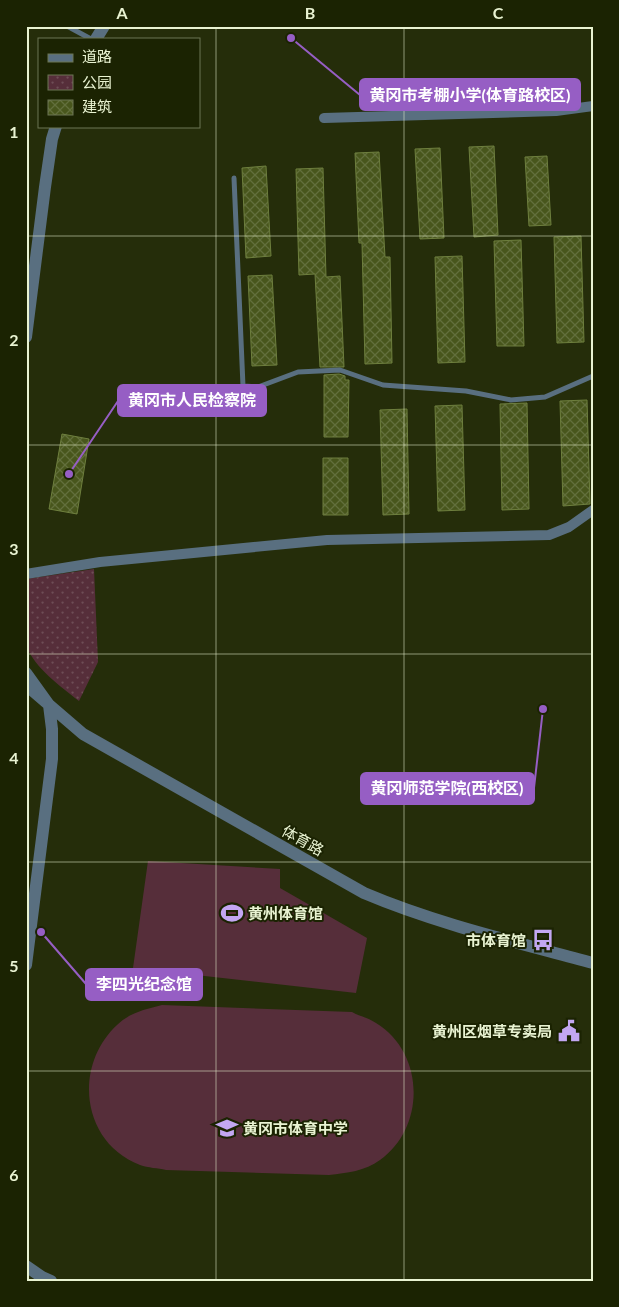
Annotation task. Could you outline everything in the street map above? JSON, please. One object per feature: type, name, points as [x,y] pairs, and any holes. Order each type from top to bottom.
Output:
[{"type":"street","points":[[97,38],[104,26]]},
{"type":"street","points":[[324,118],[556,111],[593,106]]},
{"type":"street","points":[[26,337],[45,187],[55,128]]},
{"type":"street","points":[[26,574],[100,562],[327,540],[548,535],[569,527],[593,510]]},
{"type":"street","points":[[26,673],[49,705],[52,729],[52,759],[26,965]]},
{"type":"street","name":"体育路","points":[[26,686],[83,734],[364,892],[404,910],[593,963]]},
{"type":"street","points":[[26,1266],[51,1281]]},
{"type":"lane","points":[[67,26],[89,38]]},
{"type":"lane","points":[[234,178],[243,386],[258,387],[298,372],[340,370],[383,385],[466,392],[511,400],[545,397],[593,376]]},
{"type":"green space","points":[[94,569],[98,662],[79,701],[42,670],[26,646],[26,579]]},
{"type":"green space","name":"黄州体育馆","points":[[148,861],[280,869],[280,888],[367,938],[356,993],[133,968]]},
{"type":"green space","points":[[162,1005],[352,1012],[376,1023],[392,1036],[404,1052],[411,1071],[414,1090],[412,1110],[406,1129],[395,1146],[374,1164],[356,1171],[329,1175],[166,1170],[140,1165],[120,1154],[105,1139],[95,1121],[90,1102],[89,1081],[94,1061],[103,1042],[117,1025],[132,1014]]},
{"type":"building","points":[[494,146],[498,235],[474,237],[469,147]]},
{"type":"building","points":[[440,148],[444,238],[420,239],[415,149]]},
{"type":"building","points":[[379,152],[385,257],[390,257],[392,363],[365,364],[362,243],[359,243],[355,153]]},
{"type":"building","points":[[547,156],[551,225],[529,226],[525,157]]},
{"type":"building","points":[[266,166],[271,256],[246,258],[242,168]]},
{"type":"building","points":[[323,168],[326,277],[340,276],[344,367],[320,367],[315,274],[299,275],[296,169]]},
{"type":"building","points":[[581,236],[584,342],[557,343],[554,237]]},
{"type":"building","points":[[521,240],[524,346],[497,346],[494,241]]},
{"type":"building","points":[[462,256],[465,362],[438,363],[435,257]]},
{"type":"building","points":[[272,275],[277,365],[252,366],[248,276]]},
{"type":"building","points":[[339,374],[345,376],[345,380],[349,380],[348,437],[324,437],[324,375]]},
{"type":"building","points":[[587,400],[590,504],[563,506],[560,401]]},
{"type":"building","points":[[527,403],[529,509],[502,510],[500,404]]},
{"type":"building","points":[[462,405],[465,510],[438,511],[435,406]]},
{"type":"building","points":[[407,409],[409,514],[383,515],[380,410]]},
{"type":"building","points":[[62,434],[89,439],[77,514],[49,509]]},
{"type":"building","points":[[323,458],[348,458],[348,515],[323,515]]},
{"type":"place","name":"黄冈市考棚小学(体育路校区)","points":[[291,38]]},
{"type":"place","name":"黄冈市人民检察院","points":[[69,474]]},
{"type":"place","name":"黄冈师范学院(西校区)","points":[[543,709]]},
{"type":"place","name":"黄州体育馆","points":[[232,913]]},
{"type":"place","name":"李四光纪念馆","points":[[41,932]]},
{"type":"place","name":"市体育馆","points":[[543,940]]},
{"type":"place","name":"黄州区烟草专卖局","points":[[569,1031]]},
{"type":"place","name":"黄冈市体育中学","points":[[227,1128]]}]
